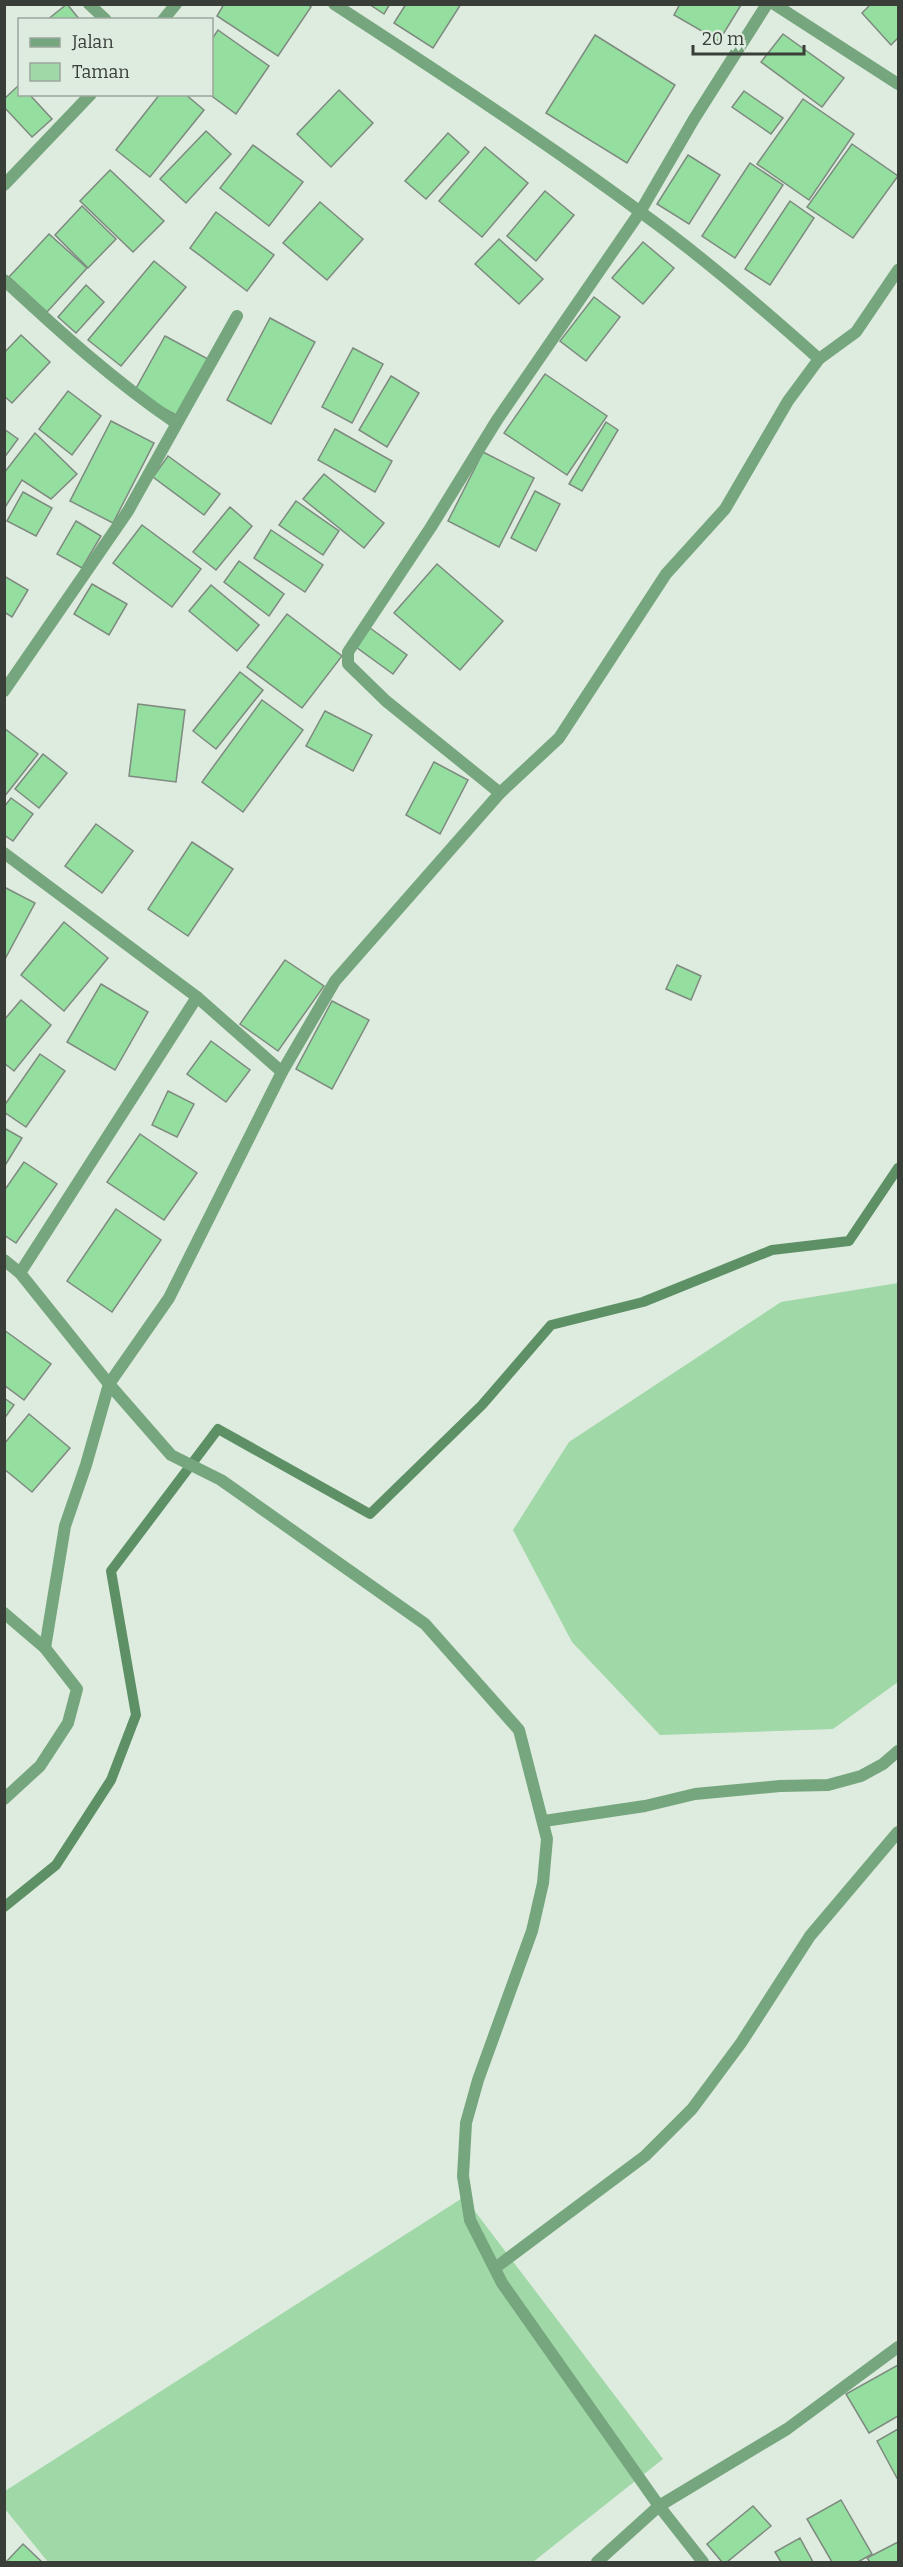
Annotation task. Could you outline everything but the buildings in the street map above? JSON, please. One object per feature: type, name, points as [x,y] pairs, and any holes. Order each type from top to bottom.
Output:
[{"type":"street","points":[[89,4],[104,18]]},
{"type":"street","points":[[165,18],[176,4]]},
{"type":"street","points":[[334,4],[451,80],[640,212],[766,312],[819,359]]},
{"type":"street","points":[[500,793],[372,689],[348,664],[348,652],[431,527],[497,420],[640,212],[694,119],[767,4]]},
{"type":"street","points":[[774,4],[898,84]]},
{"type":"street","points":[[4,184],[89,96]]},
{"type":"street","points":[[45,1648],[65,1526],[86,1465],[109,1384],[169,1298],[282,1072],[335,981],[500,793],[559,738],[666,574],[725,509],[788,401],[819,359],[856,332],[898,270]]},
{"type":"street","points":[[4,280],[104,370],[176,423]]},
{"type":"street","points":[[4,692],[128,511],[237,316]]},
{"type":"street","points":[[4,853],[197,997],[282,1072]]},
{"type":"street","points":[[20,1273],[197,997]]},
{"type":"street","points":[[4,1260],[20,1273],[109,1384],[171,1455],[221,1480],[425,1624],[519,1730],[547,1839],[543,1883],[532,1931],[478,2080],[466,2123],[463,2175],[470,2220],[502,2283],[659,2506],[703,2562]]},
{"type":"street","points":[[4,1613],[45,1648],[77,1689],[68,1723],[39,1766],[4,1799]]},
{"type":"street","points":[[544,1821],[645,1806],[694,1794],[780,1786],[828,1785],[861,1776],[883,1764],[898,1751]]},
{"type":"street","points":[[495,2268],[645,2156],[692,2109],[741,2043],[810,1936],[898,1832]]},
{"type":"street","points":[[597,2562],[659,2506],[787,2429],[898,2347]]},
{"type":"green space","points":[[898,1283],[898,1682],[833,1729],[660,1735],[572,1642],[513,1530],[569,1442],[781,1302]]},
{"type":"green space","points":[[464,2197],[663,2459],[533,2562],[48,2562],[5,2509],[5,2491]]},
{"type":"waterway","points":[[4,1907],[56,1865],[111,1780],[136,1715],[111,1571],[218,1429],[370,1514],[482,1405],[551,1325],[643,1302],[772,1250],[849,1241],[898,1168]]}]
